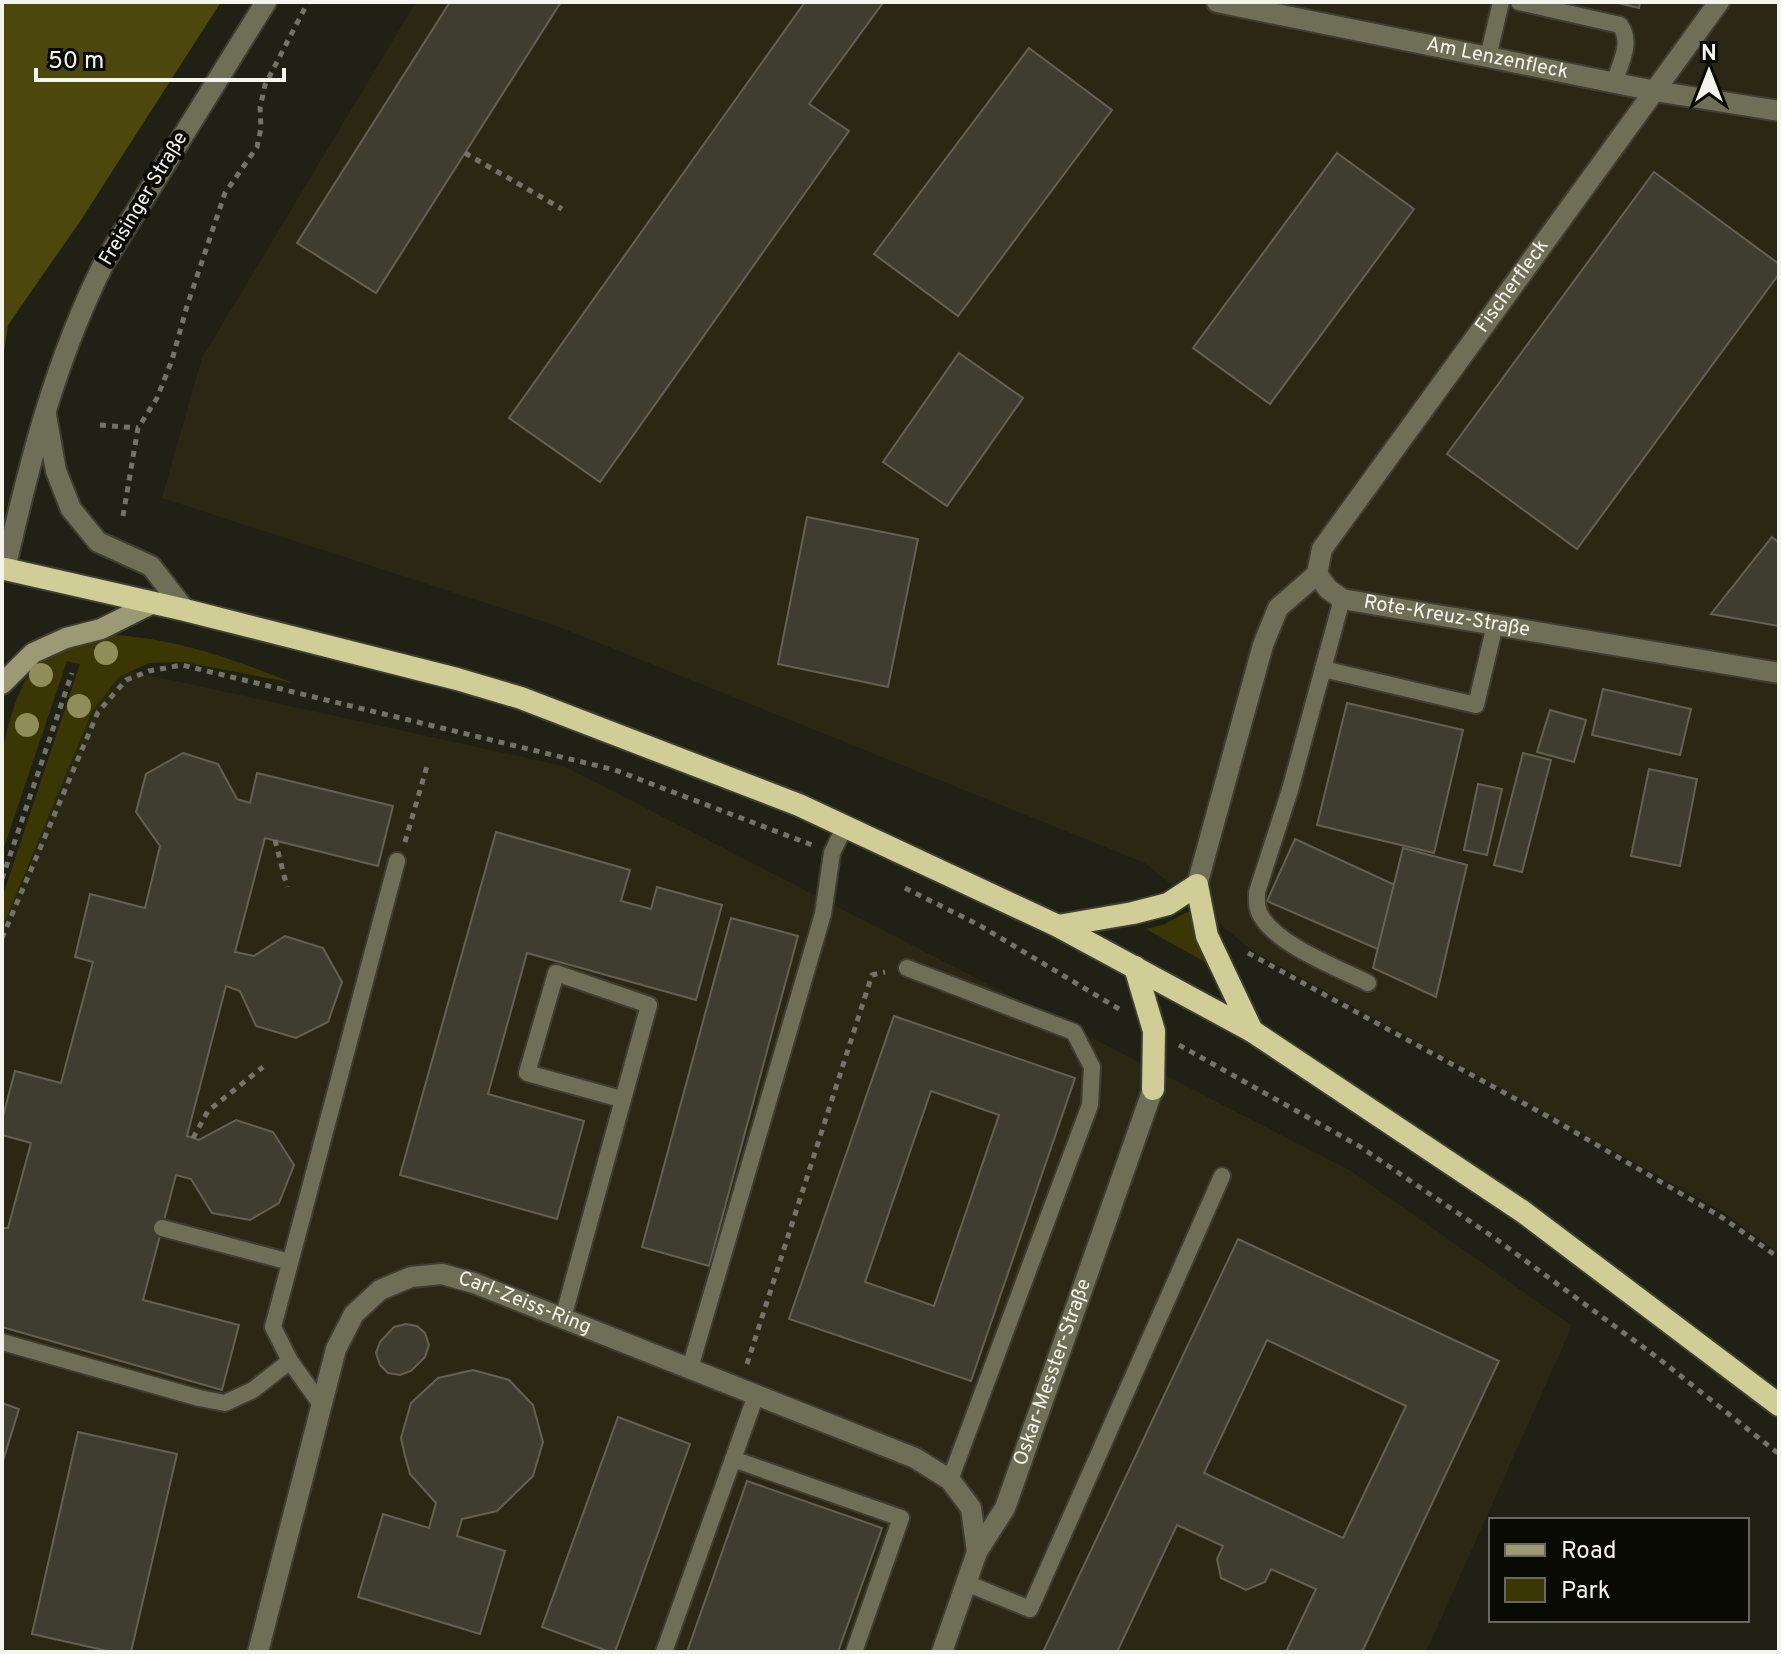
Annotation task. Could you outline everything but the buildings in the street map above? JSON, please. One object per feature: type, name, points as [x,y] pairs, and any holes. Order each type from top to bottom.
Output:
[{"type":"highway","points":[[4,576],[185,610],[521,698],[799,805],[845,826],[1058,926],[1252,1031],[1522,1211],[1779,1405]]},
{"type":"highway","points":[[1058,926],[1168,904],[1197,885],[1207,936],[1252,1031]]},
{"type":"highway","points":[[1135,967],[1154,1031],[1153,1089]]},
{"type":"main road","points":[[2,684],[33,653],[66,638],[101,629],[153,603]]},
{"type":"street","name":"Freisinger Straße","points":[[4,576],[45,407],[66,345],[104,263],[266,2]]},
{"type":"street","name":"Am Lenzenfleck","points":[[1217,2],[1285,9],[1488,57],[1655,91],[1779,111]]},
{"type":"street","name":"Fischerfleck","points":[[1317,574],[1322,549],[1719,2]]},
{"type":"street","name":"Freisinger Straße","points":[[45,407],[56,471],[71,509],[98,542],[151,566],[185,610]]},
{"type":"street","name":"Rote-Kreuz-Straße","points":[[1317,574],[1328,589],[1342,599],[1779,673]]},
{"type":"street","points":[[1197,885],[1263,645],[1278,608],[1317,574]]},
{"type":"street","name":"Oskar-Messter-Straße","points":[[942,1652],[977,1552],[1005,1508],[1153,1089]]},
{"type":"street","name":"Carl-Zeiss-Ring","points":[[258,1652],[336,1349],[354,1314],[380,1290],[411,1277],[442,1274],[452,1277],[915,1458],[950,1480],[971,1508],[977,1552]]},
{"type":"lane","points":[[1488,57],[1501,2]]},
{"type":"lane","points":[[1519,2],[1620,25],[1627,34],[1627,43],[1614,83]]},
{"type":"lane","points":[[1342,599],[1290,790],[1257,892],[1257,908],[1263,920],[1284,940],[1368,983]]},
{"type":"lane","points":[[1323,669],[1476,705],[1495,625]]},
{"type":"lane","points":[[690,1368],[823,914],[832,853],[845,826]]},
{"type":"lane","points":[[320,1403],[290,1361],[273,1327],[397,861]]},
{"type":"lane","points":[[907,968],[1074,1032],[1092,1067],[1090,1105],[950,1480]]},
{"type":"lane","points":[[563,1318],[649,1005],[556,973],[527,1073],[621,1099]]},
{"type":"lane","points":[[966,1583],[1030,1609],[1222,1176]]},
{"type":"lane","points":[[162,1228],[290,1262]]},
{"type":"lane","points":[[2,1342],[225,1403],[253,1390],[290,1361]]},
{"type":"lane","points":[[664,1652],[733,1459],[748,1392]]},
{"type":"lane","points":[[733,1459],[901,1518],[854,1652]]},
{"type":"path","points":[[123,516],[138,428],[157,398],[172,360],[225,193],[257,147],[265,85],[308,2]]},
{"type":"path","points":[[465,153],[562,209]]},
{"type":"path","points":[[100,425],[138,428]]},
{"type":"path","points":[[2,938],[98,712],[126,680],[149,671],[182,665],[615,770],[832,853]]},
{"type":"path","points":[[2,879],[72,673]]},
{"type":"path","points":[[397,861],[427,766]]},
{"type":"path","points":[[275,840],[287,887]]},
{"type":"path","points":[[899,885],[979,925],[1154,1031],[1359,1146],[1496,1239],[1658,1358],[1779,1454]]},
{"type":"path","points":[[1248,953],[1574,1132],[1723,1218],[1779,1258]]},
{"type":"path","points":[[748,1392],[872,975],[907,968]]},
{"type":"path","points":[[193,1138],[208,1111],[263,1067]]},
{"type":"shaded area","points":[[2,2],[221,2],[81,220],[8,325],[2,366]]},
{"type":"shaded area","points":[[416,2],[1779,2],[1779,1253],[1722,1211],[1253,951],[1145,863],[557,626],[162,498],[202,358]]},
{"type":"shaded area","points":[[107,666],[564,766],[1351,1171],[1572,1326],[1426,1652],[2,1652],[2,925]]},
{"type":"green space","points":[[115,635],[185,646],[293,683],[184,662],[149,663],[119,677],[92,711],[2,928],[2,898],[80,664],[67,661],[2,853],[2,759],[15,704],[28,676],[44,657],[69,646]]},
{"type":"green space","points":[[1187,912],[1195,915],[1212,966],[1146,929],[1165,924]]}]
